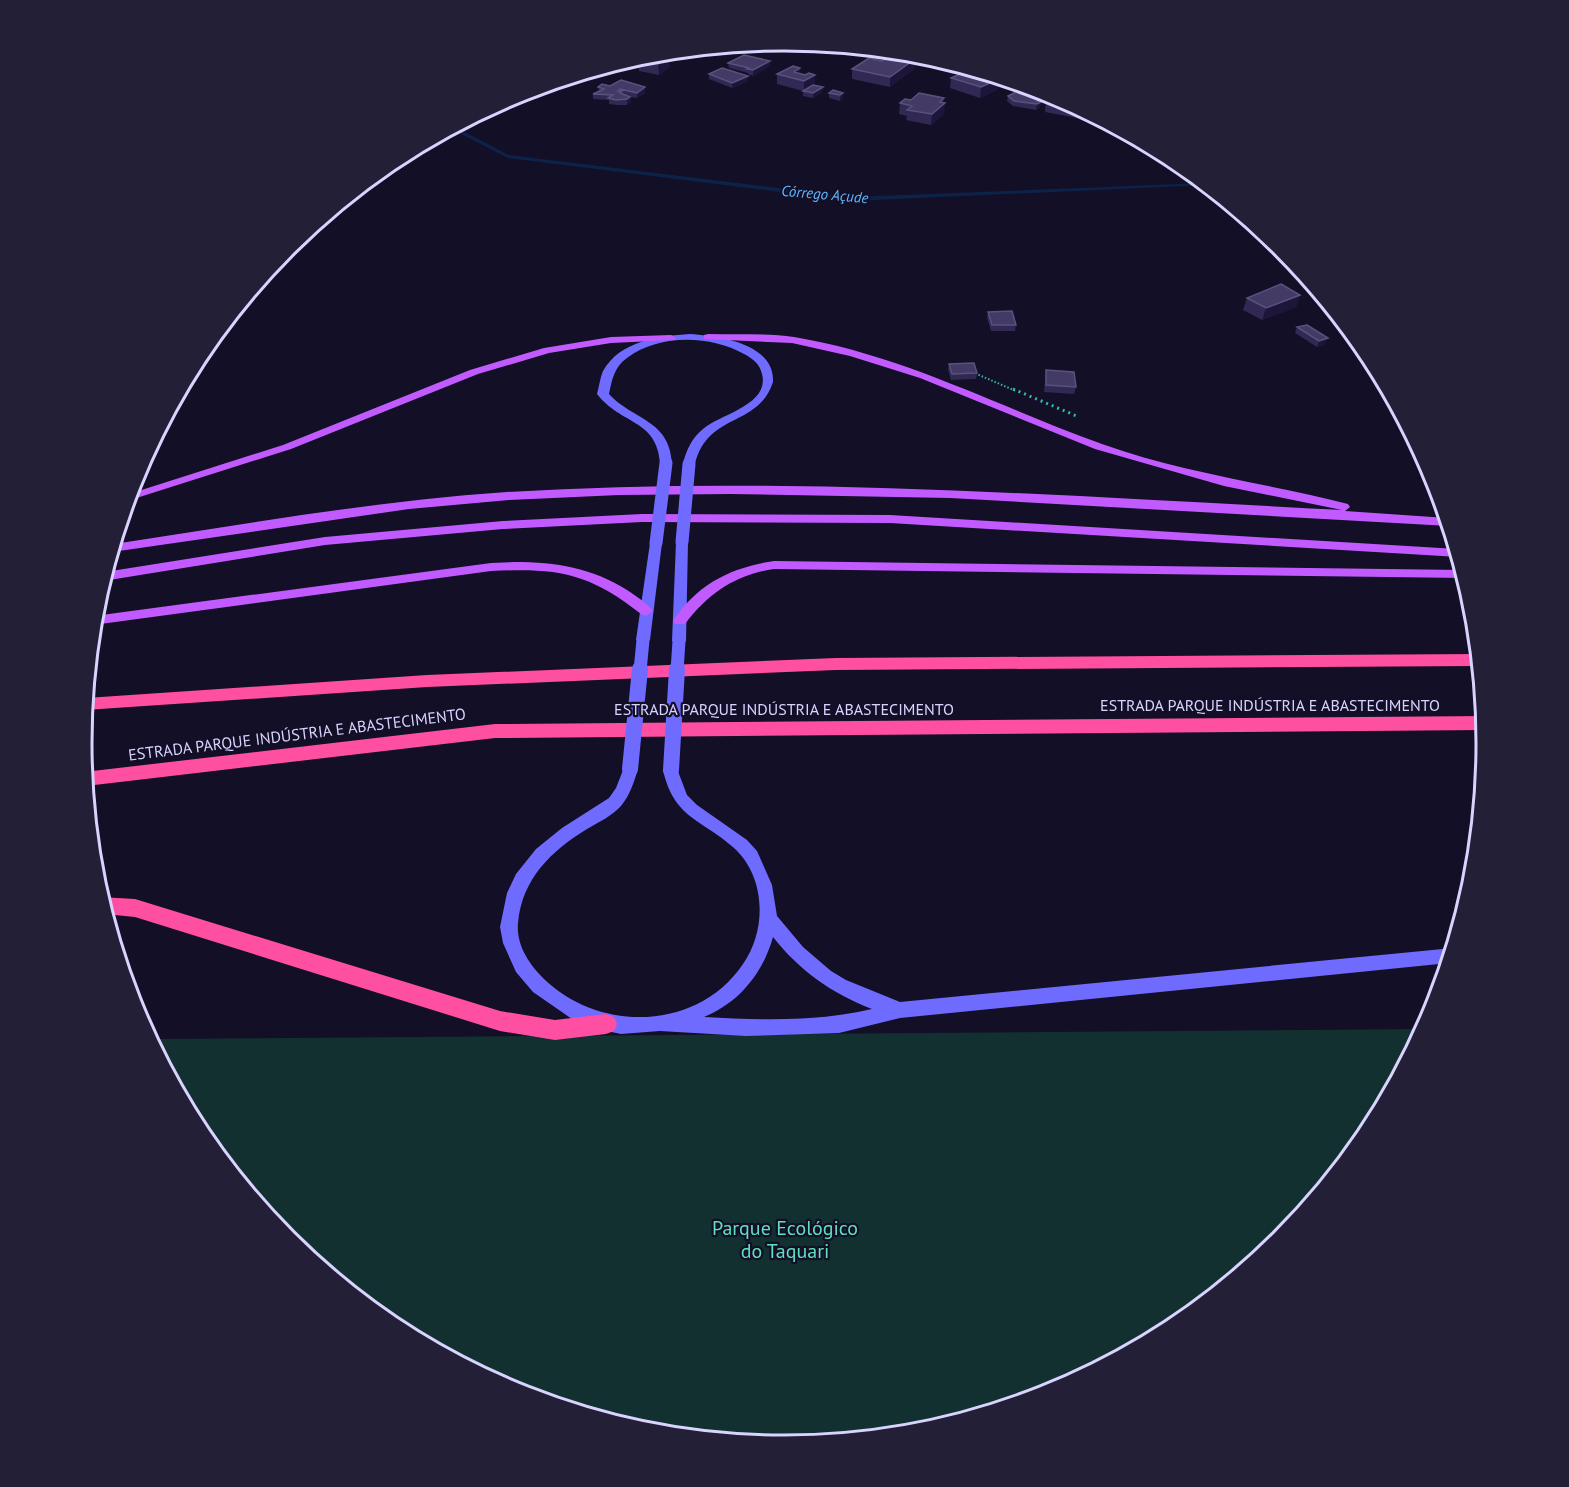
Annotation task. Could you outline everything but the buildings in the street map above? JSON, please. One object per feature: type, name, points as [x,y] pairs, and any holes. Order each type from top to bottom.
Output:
[{"type":"highway","name":"ESTRADA PARQUE INDÚSTRIA E ABASTECIMENTO","points":[[93,704],[427,681],[836,664],[1472,660]]},
{"type":"highway","name":"ESTRADA PARQUE INDÚSTRIA E ABASTECIMENTO","points":[[93,778],[495,731],[1477,723]]},
{"type":"highway","points":[[112,906],[135,908],[500,1022],[555,1030],[606,1024]]},
{"type":"main road","points":[[708,337],[792,340],[853,353],[924,376],[1100,447],[1224,482],[1391,517]]},
{"type":"main road","points":[[139,495],[287,447],[484,369],[548,350],[611,340],[671,338]]},
{"type":"main road","points":[[121,547],[369,510],[506,497],[630,491],[772,489],[886,492],[1440,521]]},
{"type":"main road","points":[[113,577],[325,541],[503,525],[642,518],[890,519],[1450,552]]},
{"type":"main road","points":[[103,620],[491,567],[533,565],[560,567],[603,579],[623,591],[646,611]]},
{"type":"main road","points":[[680,621],[694,601],[712,586],[754,567],[774,565],[1455,574]]},
{"type":"street","points":[[708,337],[745,348],[757,357],[766,369],[769,379],[758,403],[708,430],[698,440],[689,464],[679,589],[680,621],[672,783],[678,796],[690,809],[733,839],[750,855],[760,873],[769,919],[762,945],[751,968],[730,992],[698,1012],[658,1023],[633,1026],[606,1024],[573,1011],[549,995],[528,975],[515,952],[509,928],[512,904],[519,883],[534,861],[552,843],[606,810],[617,800],[626,786],[630,769],[646,611],[666,464],[664,443],[659,434],[619,411],[609,402],[603,394],[603,382],[608,370],[634,348],[671,338],[708,337]]},
{"type":"street","points":[[769,919],[791,948],[839,988],[900,1010]]},
{"type":"street","points":[[658,1023],[746,1028],[839,1025],[900,1010],[1443,956]]},
{"type":"path","points":[[970,371],[1085,420]]},
{"type":"green space","name":"Parque Ecológico do Taquari","points":[[1415,1029],[1384,1090],[1360,1128],[1305,1200],[1241,1264],[1169,1319],[1091,1365],[1007,1399],[920,1423],[830,1435],[784,1436],[739,1435],[649,1423],[562,1399],[478,1365],[400,1319],[328,1264],[264,1200],[209,1128],[185,1090],[158,1039]]},
{"type":"waterway","name":"Córrego Açude","points":[[460,132],[508,156],[853,199],[1193,185]]}]
